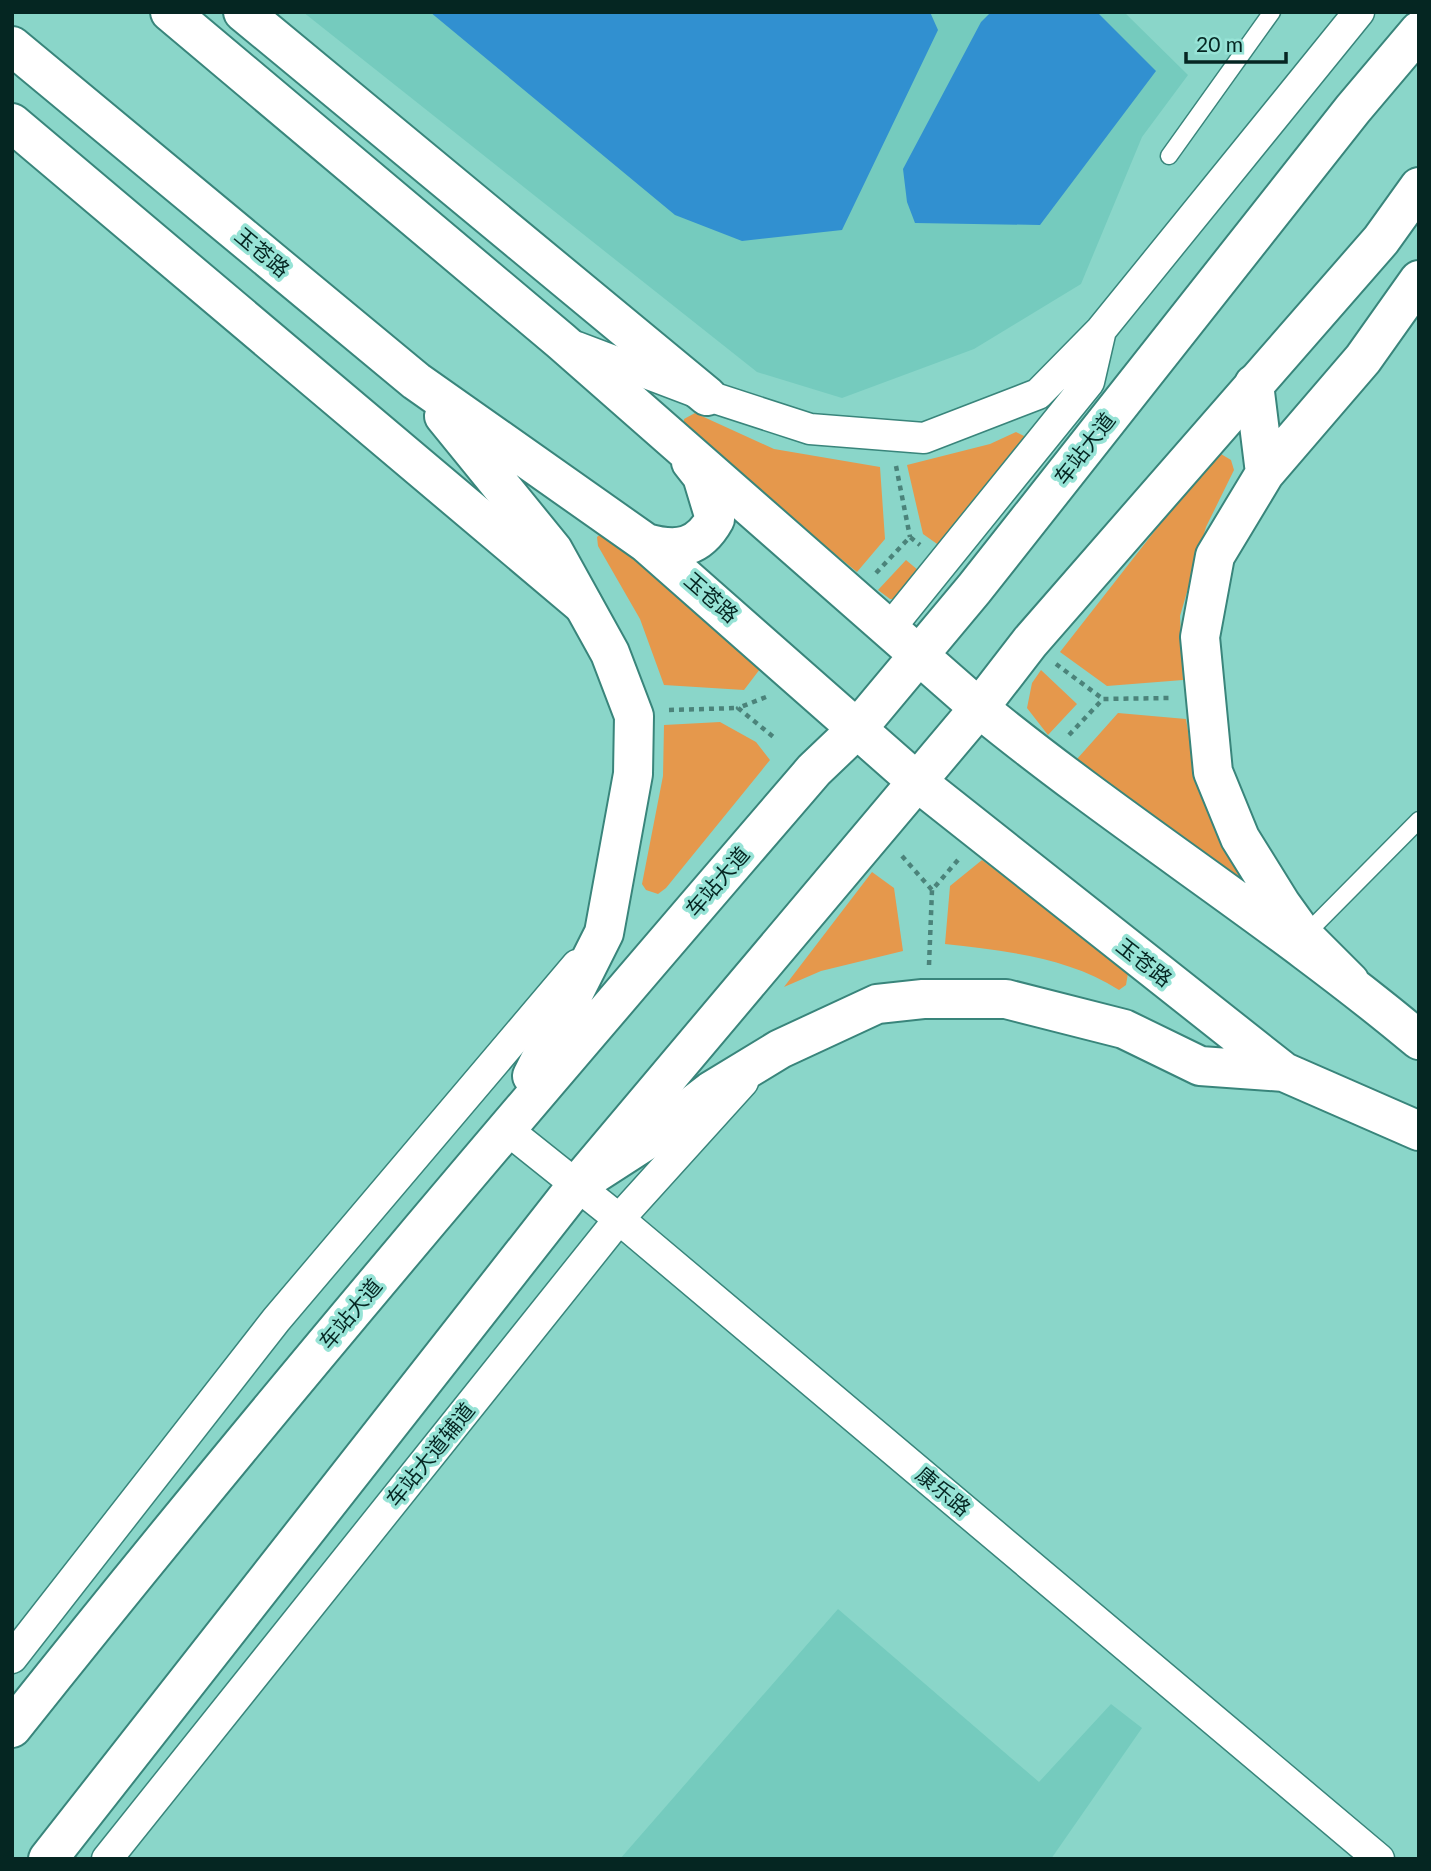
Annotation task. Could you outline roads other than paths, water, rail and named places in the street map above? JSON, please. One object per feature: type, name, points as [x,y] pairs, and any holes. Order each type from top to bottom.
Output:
[{"type":"main road","points":[[170,12],[675,439],[979,708],[1045,762],[1350,982],[1419,1040]]},
{"type":"main road","points":[[243,12],[707,396]]},
{"type":"main road","name":"车站大道","points":[[12,1728],[116,1597],[505,1128],[814,771],[857,729],[1419,31]]},
{"type":"main road","name":"玉苍路","points":[[12,46],[416,382],[646,543],[915,780],[1284,1072],[1419,1131]]},
{"type":"main road","points":[[12,123],[584,607]]},
{"type":"main road","points":[[48,1859],[577,1185],[915,780],[979,708],[1030,642],[1381,240],[1419,187]]},
{"type":"main road","points":[[1350,982],[1304,936],[1240,838],[1213,772],[1200,637],[1215,556],[1265,473],[1363,359],[1419,280]]},
{"type":"main road","points":[[416,382],[553,550],[610,653],[634,716],[633,774],[604,933],[505,1128]]},
{"type":"main road","points":[[1254,384],[1265,473]]},
{"type":"main road","points":[[646,543],[663,548],[682,547],[705,537],[715,519],[702,476],[675,439]]},
{"type":"main road","points":[[577,1185],[763,1059],[832,1023],[877,1004],[923,999],[1006,999],[1124,1029],[1200,1066],[1284,1072]]},
{"type":"street","points":[[561,341],[707,396],[810,429],[924,439],[1038,394],[1101,330],[1359,12]]},
{"type":"street","points":[[890,628],[1089,382],[1101,330]]},
{"type":"street","points":[[12,1658],[276,1320],[604,933]]},
{"type":"street","name":"车站大道辅道","points":[[107,1859],[619,1220],[763,1059]]},
{"type":"street","name":"康乐路","points":[[505,1128],[619,1220],[1379,1859]]},
{"type":"lane","points":[[1169,156],[1272,12]]},
{"type":"lane","points":[[1304,936],[1419,820]]}]
